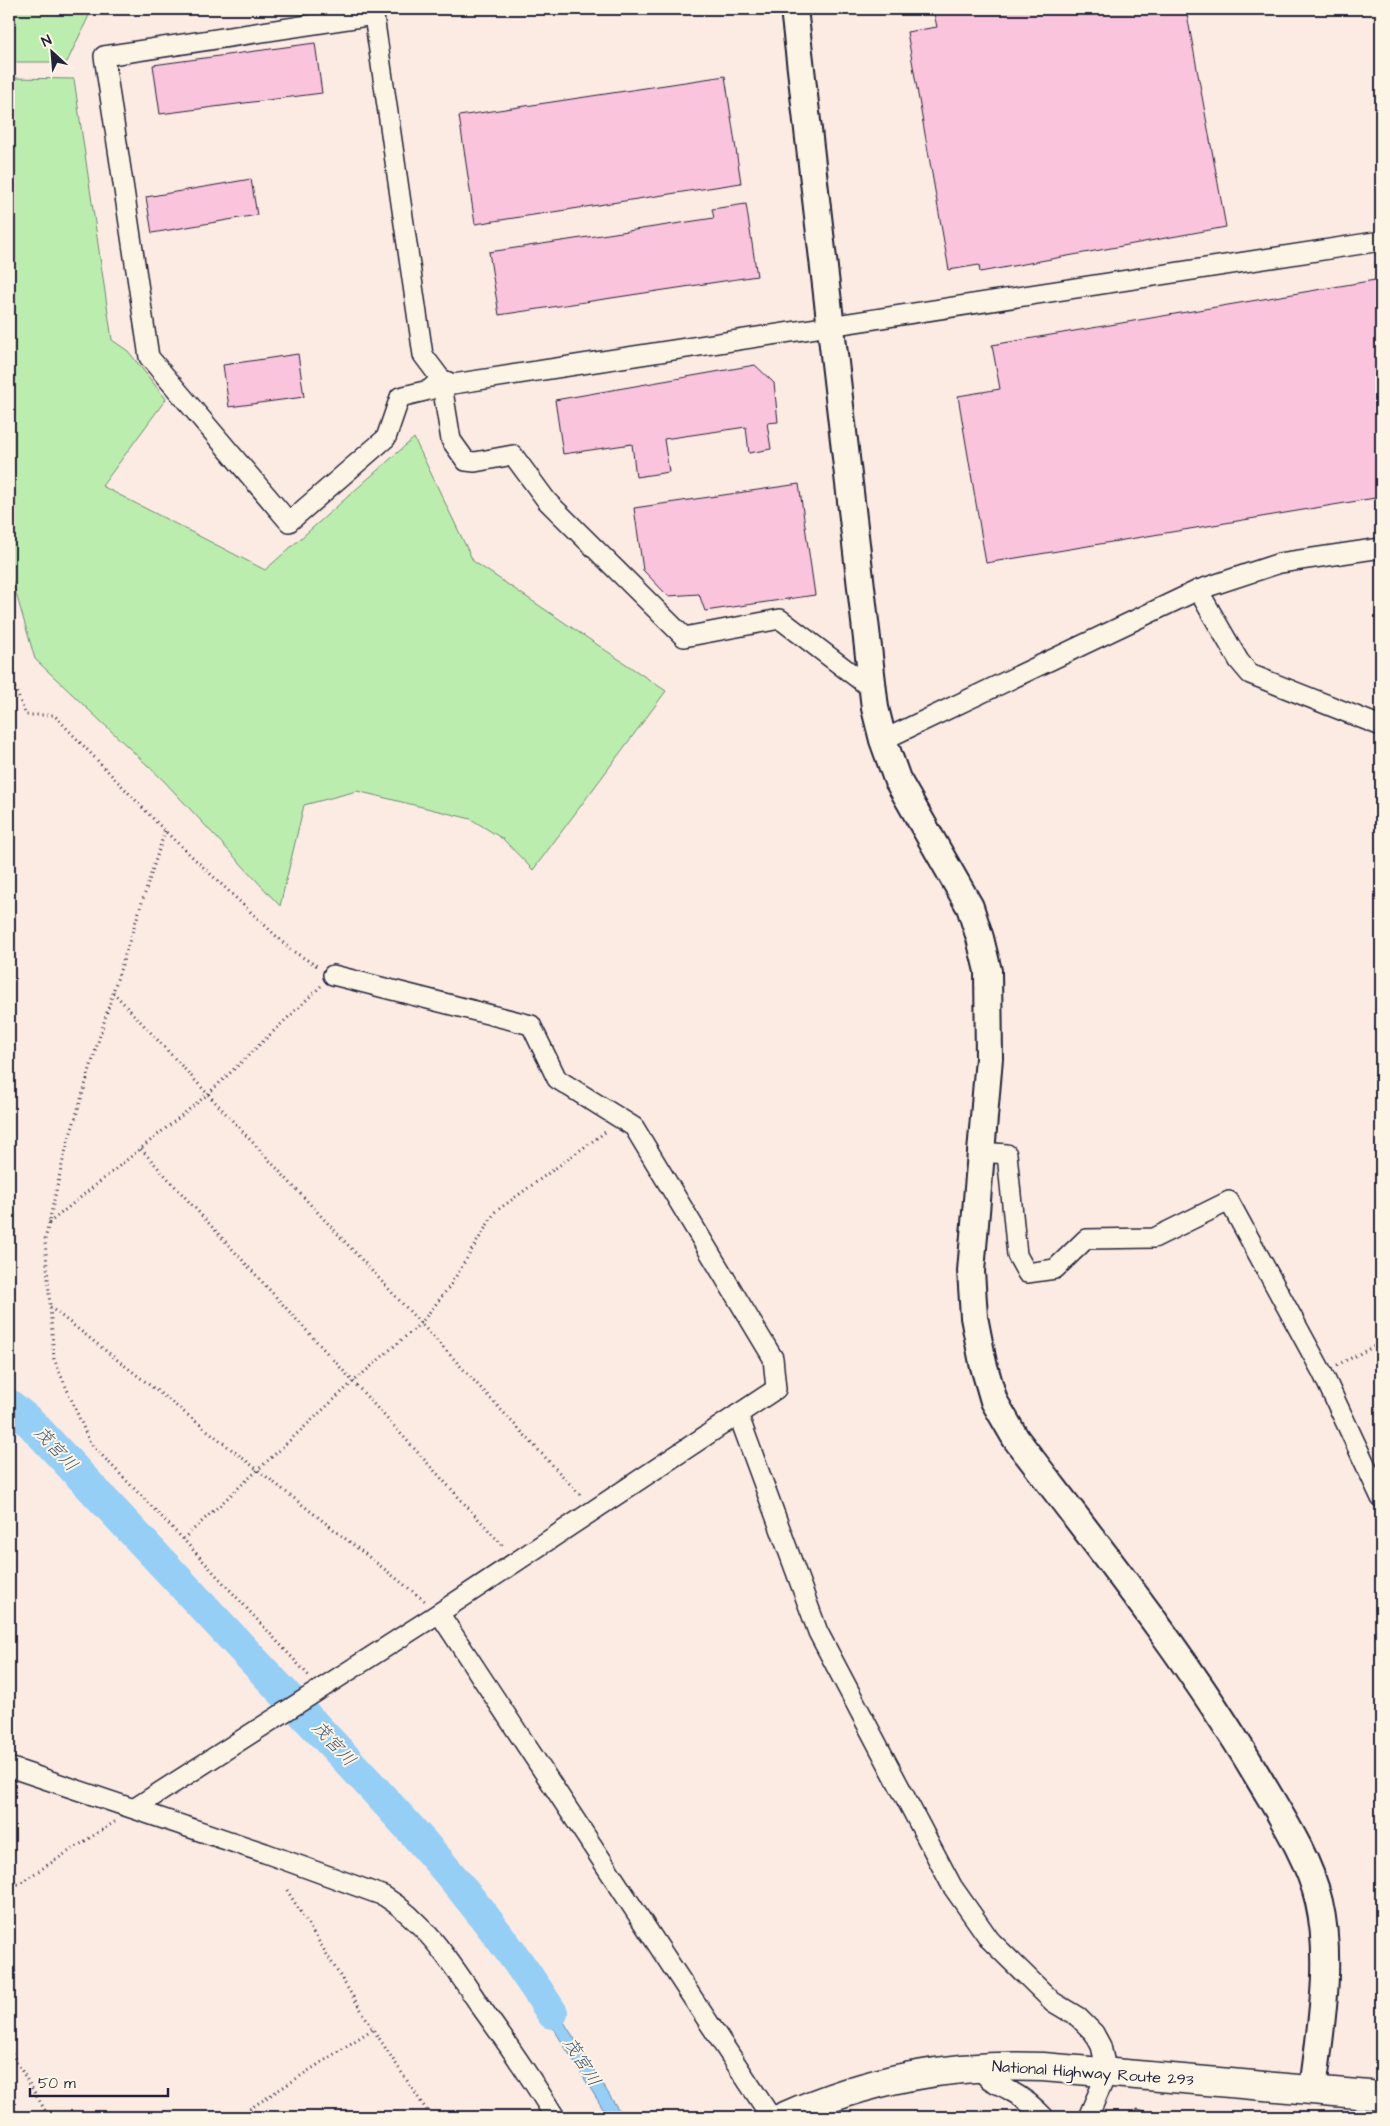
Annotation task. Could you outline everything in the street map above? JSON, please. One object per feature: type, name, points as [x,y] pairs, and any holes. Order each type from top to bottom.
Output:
[{"type":"highway","name":"National Highway Route 293","points":[[783,2117],[841,2094],[879,2083],[932,2071],[993,2066],[1107,2073],[1381,2096]]},
{"type":"street","points":[[794,9],[873,690],[883,740],[897,779],[970,907],[988,971],[990,1008],[989,1058],[971,1271],[974,1317],[983,1363],[994,1401],[1016,1439],[1154,1620],[1224,1720],[1280,1814],[1312,1877],[1324,1932],[1325,1966],[1313,2090]]},
{"type":"street","points":[[441,379],[429,390],[400,397],[386,438],[290,522],[149,357],[104,56],[373,12],[423,354],[441,379],[451,440],[466,461],[474,462],[513,456],[547,501],[684,637],[780,619],[873,690]]},
{"type":"street","points":[[441,379],[453,384],[1381,241]]},
{"type":"street","points":[[883,740],[1198,590],[1280,563],[1381,548]]},
{"type":"street","points":[[1198,590],[1239,660],[1250,674],[1381,726]]},
{"type":"street","points":[[135,1808],[439,1613],[776,1389],[773,1358],[634,1127],[557,1079],[531,1025],[333,975]]},
{"type":"street","points":[[980,1152],[1007,1154],[1017,1255],[1027,1273],[1055,1270],[1086,1239],[1154,1238],[1229,1201],[1322,1372],[1381,1498]]},
{"type":"street","points":[[738,1414],[818,1632],[952,1886],[990,1940],[1052,2002],[1078,2017],[1094,2033],[1101,2046],[1107,2073],[1088,2117]]},
{"type":"street","points":[[439,1613],[770,2117]]},
{"type":"street","points":[[9,1767],[135,1808],[384,1896],[402,1907],[449,1961],[534,2083],[555,2117]]},
{"type":"street","points":[[993,2066],[983,2074],[990,2081],[1007,2088],[1023,2099],[1044,2117]]},
{"type":"path","points":[[9,674],[26,714],[54,715],[165,831],[291,950],[333,975],[208,1094],[49,1224]]},
{"type":"path","points":[[165,831],[113,992],[64,1156],[49,1224],[46,1240],[54,1359],[90,1443],[183,1540],[318,1689]]},
{"type":"path","points":[[113,992],[594,1509]]},
{"type":"path","points":[[183,1540],[353,1382],[421,1323],[450,1286],[495,1212],[623,1120]]},
{"type":"path","points":[[140,1149],[517,1561]]},
{"type":"path","points":[[50,1306],[439,1613]]},
{"type":"path","points":[[1322,1372],[1381,1343]]},
{"type":"path","points":[[9,1890],[135,1808]]},
{"type":"path","points":[[287,1890],[373,2029],[431,2117]]},
{"type":"path","points":[[237,2117],[373,2029]]},
{"type":"path","points":[[9,2048],[49,2117]]},
{"type":"green space","points":[[9,9],[92,9],[67,62],[9,62]]},
{"type":"green space","points":[[9,78],[74,79],[112,340],[128,351],[166,399],[102,486],[265,570],[414,438],[473,561],[666,691],[533,870],[503,839],[471,819],[357,791],[304,805],[280,906],[164,781],[35,659],[9,569]]},
{"type":"water","points":[[533,1972],[623,2117],[608,2117],[523,1979]]},
{"type":"building","points":[[933,9],[1186,9],[1226,227],[980,272],[979,265],[949,270],[907,32],[937,27]]},
{"type":"building","points":[[315,43],[322,93],[160,114],[153,65]]},
{"type":"building","points":[[725,76],[741,183],[475,224],[459,116]]},
{"type":"building","points":[[251,179],[257,215],[152,233],[146,197]]},
{"type":"building","points":[[746,204],[757,276],[499,315],[489,252],[714,218],[712,209]]},
{"type":"building","points":[[1381,279],[1381,497],[986,563],[958,396],[1000,389],[992,345]]},
{"type":"building","points":[[298,354],[304,397],[229,407],[223,365]]},
{"type":"building","points":[[755,365],[774,383],[778,422],[767,423],[771,449],[749,453],[746,427],[664,439],[669,472],[636,477],[632,444],[563,454],[555,400]]},
{"type":"building","points":[[799,484],[815,595],[705,611],[699,594],[668,596],[643,570],[634,508]]},
{"type":"building","points":[[1137,2109],[1172,2117],[1135,2117]]},
{"type":"waterway","name":"茂宮川","points":[[9,1405],[31,1423],[401,1818],[496,1932],[552,2013]]}]
